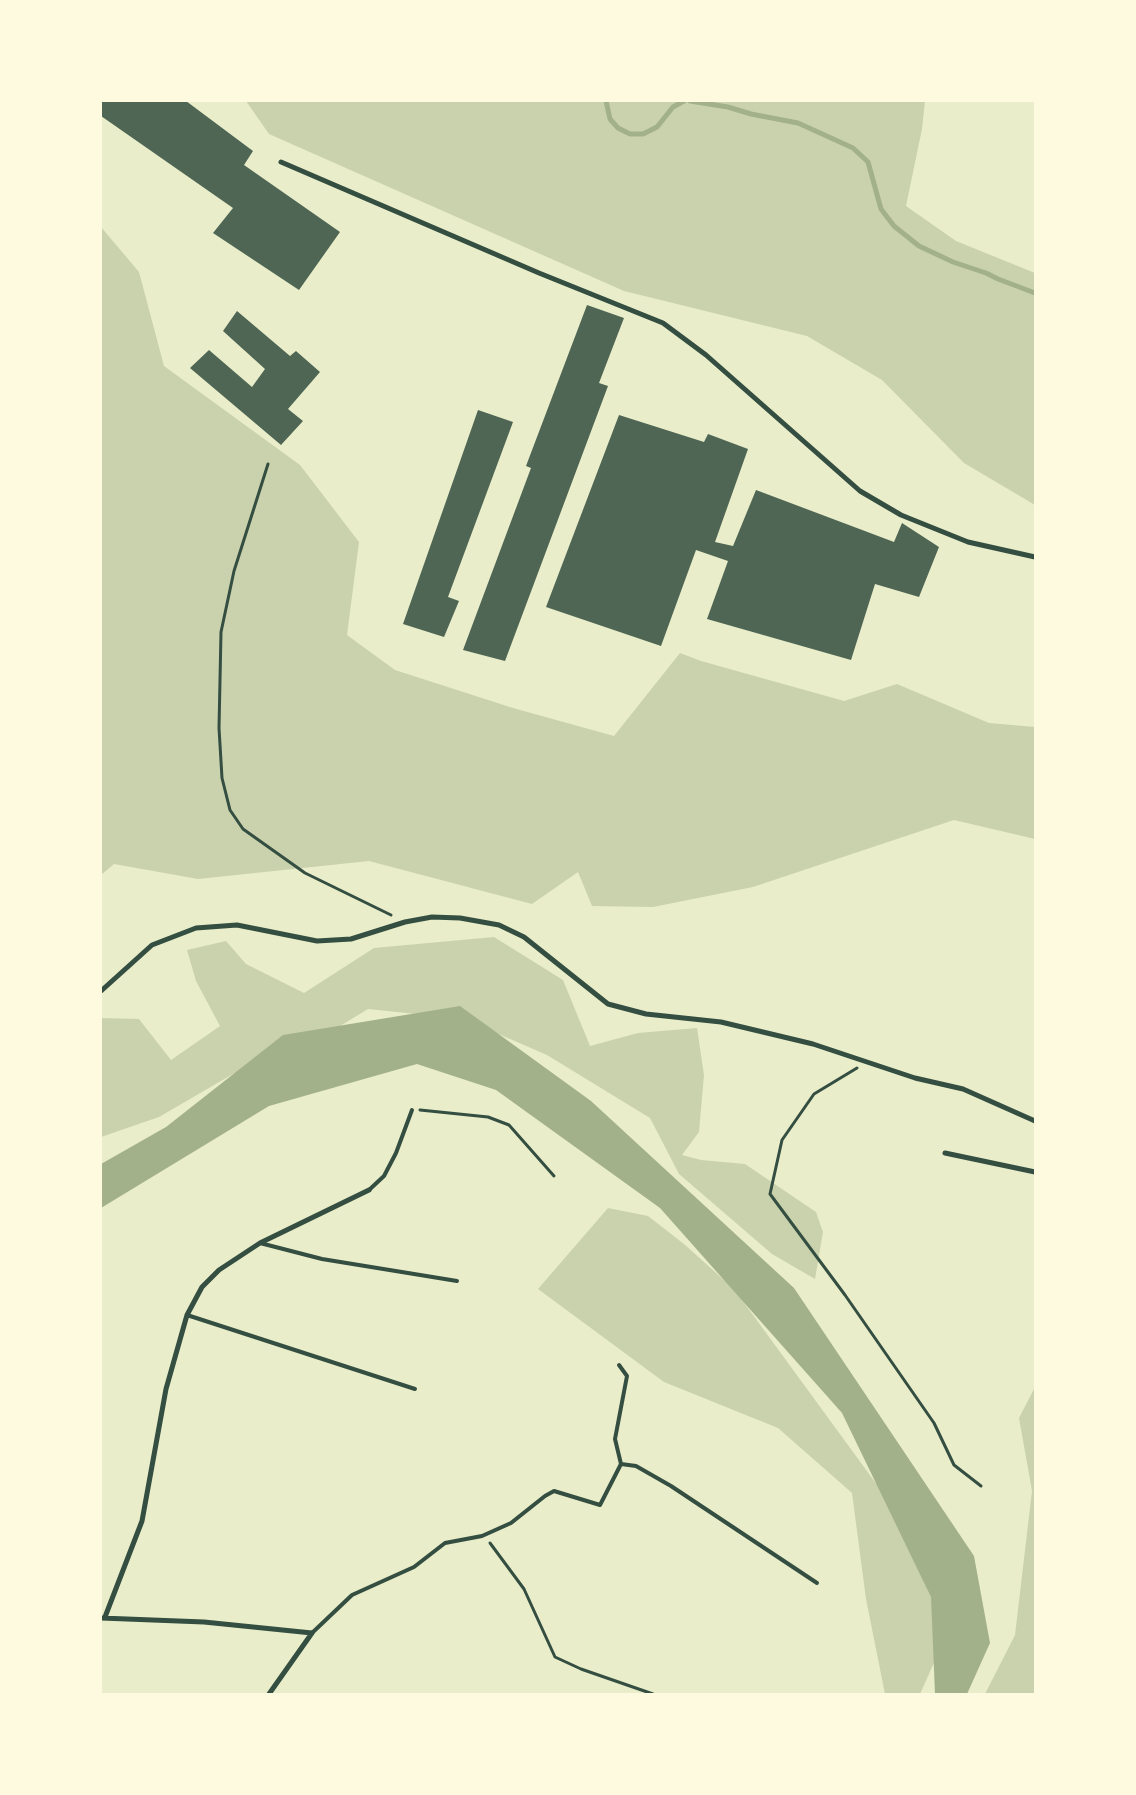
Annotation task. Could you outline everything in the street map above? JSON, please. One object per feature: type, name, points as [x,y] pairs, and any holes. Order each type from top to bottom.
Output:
[{"type":"street","points":[[282,162],[538,273],[663,323],[706,355],[860,491],[901,515],[968,542],[1035,557]]},
{"type":"street","points":[[101,992],[152,945],[196,928],[237,925],[316,941],[351,939],[406,922],[432,917],[460,918],[498,925],[524,937],[608,1004],[646,1014],[720,1022],[813,1044],[866,1062],[963,1089],[1035,1121]]},
{"type":"street","points":[[944,1153],[1035,1172]]},
{"type":"street","points":[[269,1694],[312,1632],[204,1622],[103,1618],[142,1521],[166,1389],[187,1314],[202,1288],[219,1270],[260,1243],[369,1190]]},
{"type":"lane","points":[[369,1190],[384,1176],[396,1154],[412,1110]]},
{"type":"lane","points":[[260,1243],[322,1259],[457,1281]]},
{"type":"lane","points":[[187,1314],[415,1389]]},
{"type":"lane","points":[[312,1632],[352,1595],[414,1567],[444,1543],[482,1536],[511,1523],[545,1496],[554,1492],[600,1505],[621,1464],[615,1439],[627,1376],[619,1365]]},
{"type":"lane","points":[[621,1464],[636,1466],[671,1486],[817,1582]]},
{"type":"path","points":[[268,464],[234,571],[221,632],[220,744],[222,778],[230,810],[243,828],[305,873],[406,922]]},
{"type":"path","points":[[866,1062],[814,1094],[782,1140],[770,1194],[845,1295],[934,1423],[954,1466],[981,1486]]},
{"type":"path","points":[[412,1110],[488,1117],[509,1125],[554,1176]]},
{"type":"path","points":[[482,1536],[492,1544],[524,1589],[555,1657],[581,1669],[653,1694]]},
{"type":"shaded area","points":[[246,101],[925,101],[922,129],[906,206],[956,241],[1035,273],[1035,505],[964,463],[882,380],[807,336],[624,291],[269,134]]},
{"type":"shaded area","points":[[101,227],[139,272],[164,366],[300,465],[359,542],[347,635],[395,670],[513,708],[614,736],[680,653],[701,661],[844,701],[897,684],[989,723],[1035,727],[1035,839],[954,820],[753,887],[653,907],[592,906],[578,872],[532,904],[369,861],[198,879],[114,864],[101,875]]},
{"type":"shaded area","points":[[494,937],[563,980],[590,1046],[638,1033],[697,1028],[704,1075],[699,1132],[682,1155],[701,1160],[745,1164],[816,1212],[823,1232],[815,1279],[772,1254],[679,1174],[650,1118],[547,1055],[464,1019],[368,1009],[307,1046],[233,1074],[159,1117],[101,1137],[101,1018],[139,1019],[171,1060],[220,1026],[196,981],[187,950],[226,941],[246,964],[304,993],[374,948]]},
{"type":"shaded area","points":[[460,1006],[591,1101],[794,1288],[974,1556],[990,1643],[967,1694],[935,1694],[931,1597],[842,1413],[660,1208],[496,1090],[417,1064],[269,1106],[101,1208],[101,1164],[166,1127],[283,1035]]},
{"type":"shaded area","points":[[608,1208],[648,1216],[684,1244],[734,1289],[902,1519],[946,1636],[920,1694],[885,1694],[866,1599],[852,1493],[778,1428],[664,1382],[538,1289]]},
{"type":"shaded area","points":[[1035,1387],[1035,1694],[985,1694],[1015,1635],[1032,1491],[1019,1418]]},
{"type":"building","points":[[101,101],[186,101],[253,151],[244,165],[340,232],[299,290],[213,233],[233,208],[101,116]]},
{"type":"building","points":[[587,305],[624,318],[599,383],[608,386],[505,661],[463,650],[531,468],[526,466]]},
{"type":"building","points":[[237,311],[290,356],[296,351],[320,372],[288,409],[303,421],[281,445],[190,368],[209,350],[252,387],[265,369],[223,331]]},
{"type":"building","points":[[478,410],[513,422],[448,597],[459,601],[444,637],[403,624]]},
{"type":"building","points":[[619,415],[704,442],[708,434],[748,449],[715,542],[733,546],[756,490],[894,542],[902,523],[939,547],[919,597],[875,584],[851,660],[707,619],[728,561],[696,550],[661,646],[546,607]]},
{"type":"waterway","points":[[606,101],[610,119],[618,128],[630,134],[643,134],[657,127],[673,107],[684,101]]},
{"type":"waterway","points":[[690,101],[728,107],[751,114],[798,123],[853,148],[868,162],[881,209],[894,226],[919,246],[953,262],[1035,293]]}]
